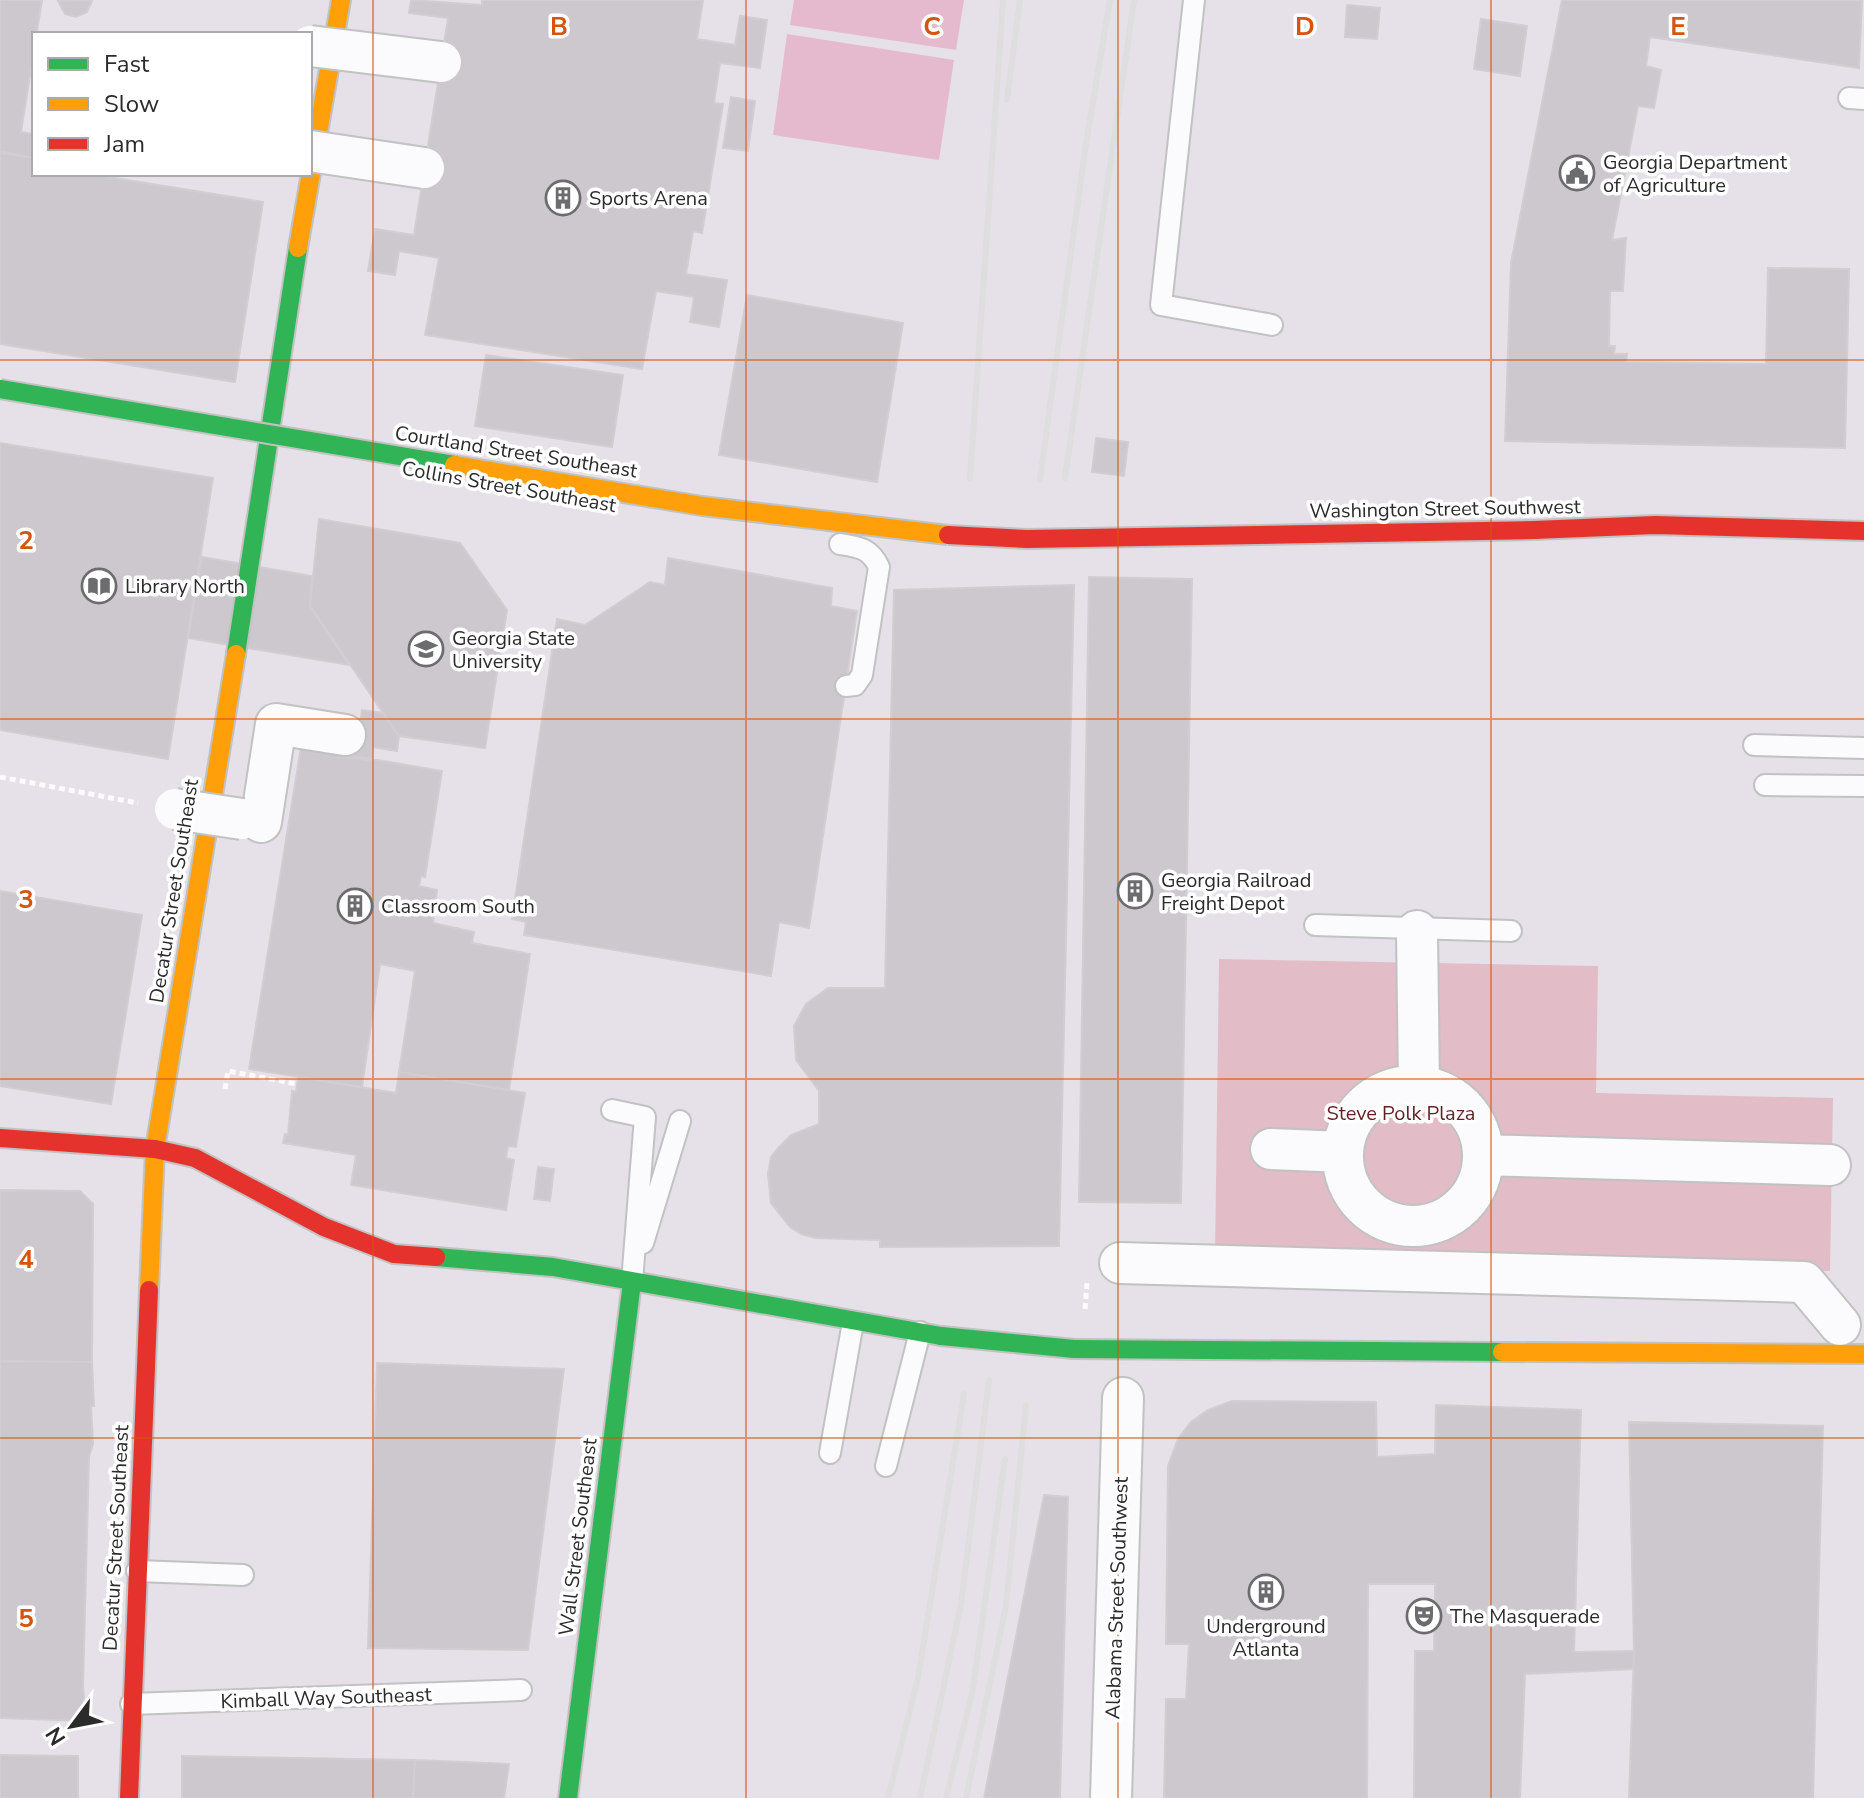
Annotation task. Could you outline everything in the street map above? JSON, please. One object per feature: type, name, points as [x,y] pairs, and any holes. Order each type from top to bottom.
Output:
[{"type":"main road","name":"Decatur Street Southeast","points":[[312,166],[341,0]]},
{"type":"main road","name":"Decatur Street Southeast","points":[[129,1798],[155,1149],[310,176]]},
{"type":"main road","name":"Courtland Street Southeast","points":[[0,389],[702,506],[908,533],[1027,539]]},
{"type":"main road","name":"Washington Street Southwest","points":[[1027,539],[1655,525],[1864,531]]},
{"type":"main road","points":[[0,1138],[155,1149],[195,1158],[324,1227],[394,1254],[553,1267],[941,1336],[1074,1349],[1852,1339]]},
{"type":"main road","name":"Wall Street Southeast","points":[[568,1798],[632,1282]]},
{"type":"street","points":[[312,46],[441,62]]},
{"type":"street","points":[[312,151],[424,168]]},
{"type":"street","points":[[175,809],[261,822],[276,724],[345,735]]},
{"type":"street","points":[[1417,931],[1419,1086]]},
{"type":"street","points":[[1419,1086],[1440,1091],[1460,1103],[1474,1121],[1483,1155],[1477,1187],[1463,1207],[1443,1220],[1420,1227],[1406,1226],[1374,1215],[1357,1198],[1346,1176],[1343,1152],[1348,1130],[1359,1111],[1376,1096],[1397,1088],[1419,1086]]},
{"type":"street","points":[[1271,1149],[1343,1152]]},
{"type":"street","points":[[1483,1155],[1830,1165]]},
{"type":"street","points":[[1405,1272],[1406,1226]]},
{"type":"street","points":[[1120,1263],[1804,1282],[1852,1339]]},
{"type":"street","name":"Alabama Street Southwest","points":[[1111,1798],[1123,1398]]},
{"type":"lane","points":[[1194,0],[1161,305],[1272,325]]},
{"type":"lane","name":"Collins Street Southeast","points":[[0,400],[863,548],[873,554],[879,567],[876,595],[862,675],[855,685],[846,686]]},
{"type":"lane","points":[[1754,745],[1864,748]]},
{"type":"lane","points":[[1765,785],[1864,786]]},
{"type":"lane","points":[[1315,925],[1417,931],[1511,931]]},
{"type":"lane","points":[[612,1110],[645,1117],[632,1282]]},
{"type":"lane","points":[[632,1282],[680,1121]]},
{"type":"lane","points":[[830,1453],[853,1322]]},
{"type":"lane","points":[[886,1466],[920,1332]]},
{"type":"lane","points":[[137,1571],[243,1575]]},
{"type":"lane","name":"Kimball Way Southeast","points":[[131,1704],[521,1690]]},
{"type":"path","points":[[0,777],[175,809]]},
{"type":"path","points":[[225,1089],[228,1071],[297,1084]]},
{"type":"green space","name":"Steve Polk Plaza","points":[[1219,959],[1598,966],[1596,1093],[1833,1098],[1830,1271],[1215,1259]]},
{"type":"shaded area","points":[[794,0],[964,0],[956,50],[790,25]]},
{"type":"shaded area","points":[[787,34],[954,60],[939,160],[773,135]]},
{"type":"building","points":[[0,0],[42,0],[37,32],[32,32],[32,63],[21,132],[32,134],[32,158],[0,151]]},
{"type":"building","points":[[92,0],[87,12],[76,17],[65,14],[58,1]]},
{"type":"building","name":"Sports Arena","points":[[411,0],[482,5],[482,0],[703,0],[697,39],[735,45],[740,16],[767,20],[760,68],[720,63],[714,103],[723,104],[702,233],[693,231],[686,274],[727,280],[719,327],[690,322],[694,297],[656,291],[642,369],[425,335],[439,258],[399,251],[395,275],[368,271],[375,229],[414,235],[448,18],[409,13]]},
{"type":"building","name":"Georgia Department of Agriculture","points":[[1562,0],[1862,0],[1859,68],[1650,37],[1646,66],[1661,70],[1654,108],[1638,106],[1612,240],[1626,238],[1623,291],[1610,291],[1609,346],[1615,346],[1614,354],[1627,354],[1626,362],[1766,364],[1768,268],[1849,269],[1845,448],[1505,441],[1511,263]]},
{"type":"building","points":[[1347,5],[1380,8],[1377,39],[1345,37]]},
{"type":"building","points":[[1481,19],[1527,26],[1520,76],[1474,69]]},
{"type":"building","points":[[731,97],[755,101],[748,151],[723,148]]},
{"type":"building","points":[[0,153],[32,158],[32,176],[102,176],[263,202],[235,382],[0,344]]},
{"type":"building","points":[[747,295],[903,323],[877,482],[719,455]]},
{"type":"building","points":[[486,355],[623,375],[612,447],[475,426]]},
{"type":"building","points":[[1096,438],[1128,442],[1124,476],[1092,472]]},
{"type":"building","name":"Library North","points":[[0,443],[213,478],[168,759],[0,730]]},
{"type":"building","points":[[319,519],[460,543],[507,610],[485,748],[399,736],[310,606]]},
{"type":"building","points":[[202,557],[312,576],[310,606],[349,665],[188,638]]},
{"type":"building","points":[[668,558],[832,588],[831,606],[857,611],[809,928],[779,922],[771,976],[524,935],[526,922],[512,919],[557,619],[585,625],[650,582],[665,585]]},
{"type":"building","name":"Georgia Railroad Freight Depot","points":[[1089,577],[1192,579],[1181,1203],[1079,1202]]},
{"type":"building","points":[[1074,585],[1059,1246],[880,1247],[880,1240],[816,1238],[801,1234],[790,1227],[771,1203],[768,1174],[771,1157],[791,1135],[819,1124],[819,1091],[796,1060],[794,1026],[806,1004],[828,988],[885,988],[894,590]]},
{"type":"building","points":[[362,710],[383,713],[399,736],[397,751],[373,747],[372,761],[337,756],[340,740],[360,725]]},
{"type":"building","name":"Classroom South","points":[[301,747],[442,771],[425,877],[421,876],[419,886],[437,890],[433,923],[474,932],[472,943],[530,954],[509,1090],[399,1072],[415,971],[380,964],[362,1087],[249,1069]]},
{"type":"building","points":[[0,891],[142,915],[111,1104],[0,1086]]},
{"type":"building","points":[[399,1072],[525,1093],[516,1147],[508,1146],[506,1158],[514,1160],[506,1210],[351,1185],[356,1155],[283,1143],[285,1134],[288,1135],[292,1091],[296,1092],[298,1077],[396,1093]]},
{"type":"building","points":[[538,1167],[554,1169],[550,1201],[534,1199]]},
{"type":"building","points":[[0,1190],[80,1191],[93,1204],[92,1362],[0,1361]]},
{"type":"building","points":[[0,1361],[92,1362],[93,1444],[89,1457],[83,1686],[86,1721],[0,1718]]},
{"type":"building","points":[[377,1363],[564,1369],[528,1650],[368,1648]]},
{"type":"building","name":"Underground Atlanta","points":[[1232,1401],[1376,1402],[1377,1457],[1435,1454],[1436,1405],[1581,1410],[1574,1652],[1634,1651],[1633,1669],[1525,1674],[1520,1798],[1414,1798],[1415,1651],[1434,1651],[1435,1584],[1368,1584],[1367,1798],[1164,1798],[1166,1699],[1186,1699],[1189,1644],[1166,1644],[1168,1466],[1178,1439],[1191,1422],[1208,1410]]},
{"type":"building","points":[[1629,1422],[1823,1426],[1813,1798],[1629,1798],[1634,1651]]},
{"type":"building","points":[[1044,1495],[1068,1497],[1060,1798],[984,1798]]},
{"type":"building","points":[[0,1755],[78,1756],[78,1798],[0,1798]]},
{"type":"building","points":[[182,1756],[415,1760],[413,1798],[182,1798]]},
{"type":"building","points":[[415,1760],[509,1764],[504,1798],[413,1798]]},
{"type":"railway","points":[[970,479],[1003,0]]},
{"type":"railway","points":[[1007,100],[1020,0]]},
{"type":"railway","points":[[1040,479],[1085,150],[1110,0]]},
{"type":"railway","points":[[1065,478],[1134,0]]},
{"type":"railway","points":[[920,1798],[961,1604],[989,1380]]},
{"type":"railway","points":[[888,1798],[918,1678],[964,1394]]},
{"type":"railway","points":[[966,1798],[1006,1606],[1026,1405]]},
{"type":"railway","points":[[946,1798],[972,1694],[1005,1459]]},
{"type":"traffic: fast","points":[[236,654],[298,248]]},
{"type":"traffic: fast","points":[[0,389],[454,465]]},
{"type":"traffic: fast","points":[[436,1257],[553,1267],[941,1336]]},
{"type":"traffic: fast","points":[[568,1798],[632,1282]]},
{"type":"traffic: fast","points":[[941,1336],[1074,1349]]},
{"type":"traffic: fast","points":[[1074,1349],[1502,1352]]},
{"type":"traffic: slow","points":[[312,167],[341,0]]},
{"type":"traffic: slow","points":[[298,248],[310,176]]},
{"type":"traffic: slow","points":[[454,465],[702,506],[948,535]]},
{"type":"traffic: slow","points":[[149,1290],[155,1149],[236,654]]},
{"type":"traffic: slow","points":[[1502,1352],[1864,1354]]},
{"type":"traffic: jam","points":[[1534,530],[1655,525],[1864,531]]},
{"type":"traffic: jam","points":[[948,535],[1027,539],[1534,530]]},
{"type":"traffic: jam","points":[[0,1138],[155,1149],[195,1158],[324,1227],[394,1254],[436,1257]]},
{"type":"traffic: jam","points":[[129,1798],[149,1290]]},
{"type":"place","name":"Georgia Department of Agriculture","points":[[1577,173]]},
{"type":"place","name":"Sports Arena","points":[[563,198]]},
{"type":"place","name":"Library North","points":[[99,586]]},
{"type":"place","name":"Georgia State University","points":[[426,649]]},
{"type":"place","name":"Georgia Railroad Freight Depot","points":[[1135,891]]},
{"type":"place","name":"Classroom South","points":[[355,906]]},
{"type":"place","name":"Underground Atlanta","points":[[1266,1592]]},
{"type":"place","name":"The Masquerade","points":[[1424,1616]]}]
